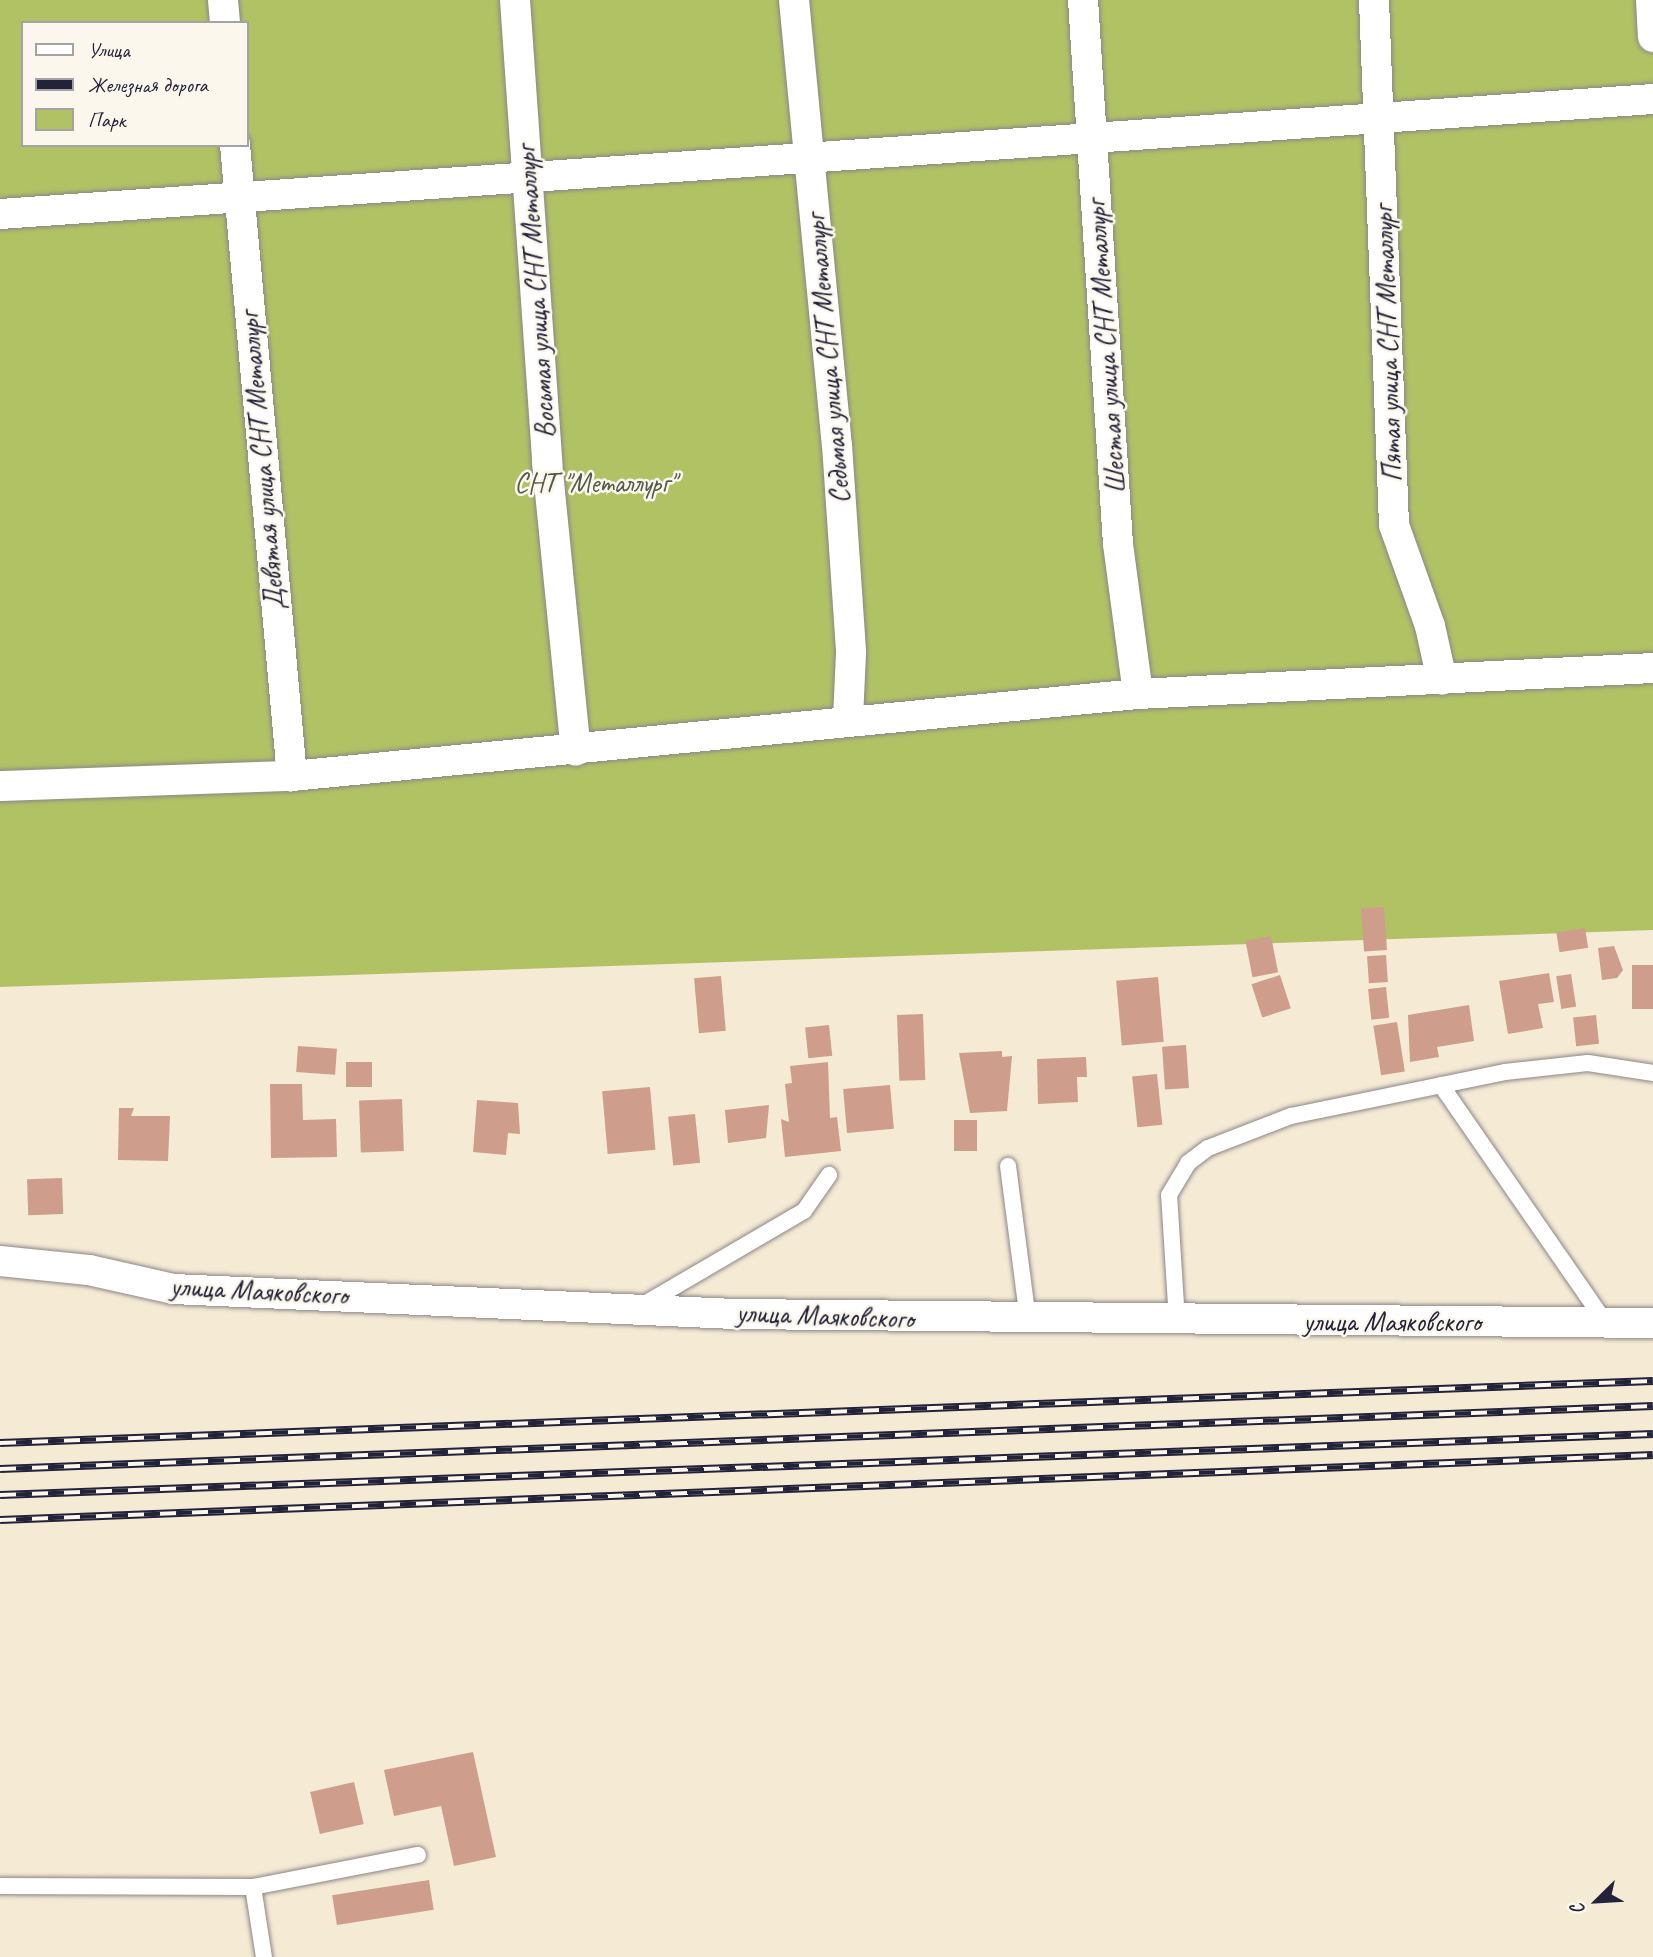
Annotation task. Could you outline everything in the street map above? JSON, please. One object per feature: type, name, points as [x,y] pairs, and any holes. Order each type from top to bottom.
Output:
[{"type":"street","points":[[223,0],[225,21]]},
{"type":"street","name":"Восьмая улица СНТ Металлург","points":[[515,0],[576,751]]},
{"type":"street","name":"Седьмая улица СНТ Металлург","points":[[794,0],[810,158],[850,639],[848,719]]},
{"type":"street","name":"Шестая улица СНТ Металлург","points":[[1083,0],[1118,544],[1139,694]]},
{"type":"street","name":"Пятая улица СНТ Металлург","points":[[1374,0],[1383,117],[1394,525],[1430,626],[1442,680]]},
{"type":"street","points":[[1651,0],[1653,37]]},
{"type":"street","points":[[0,214],[1653,99]]},
{"type":"street","name":"Девятая улица СНТ Металлург","points":[[234,147],[292,776]]},
{"type":"street","points":[[0,786],[292,776],[576,751],[848,719],[1139,694],[1653,668]]},
{"type":"street","name":"улица Маяковского","points":[[0,1261],[89,1270],[173,1289],[1028,1321],[1653,1323]]},
{"type":"lane","points":[[1177,1321],[1169,1195],[1188,1163],[1208,1148],[1291,1116],[1441,1085],[1588,1063],[1653,1073]]},
{"type":"lane","points":[[1441,1085],[1606,1323]]},
{"type":"lane","points":[[1008,1166],[1028,1321]]},
{"type":"lane","points":[[641,1306],[804,1211],[829,1175]]},
{"type":"lane","points":[[0,1886],[253,1887],[418,1855]]},
{"type":"lane","points":[[253,1887],[264,1957]]},
{"type":"green space","name":"СНТ \"Металлург\"","points":[[0,0],[1653,0],[1653,930],[0,987]]},
{"type":"building","points":[[1384,907],[1387,950],[1364,951],[1361,909]]},
{"type":"building","points":[[1585,928],[1588,948],[1559,952],[1556,933]]},
{"type":"building","points":[[1271,936],[1278,972],[1253,977],[1245,941]]},
{"type":"building","points":[[1614,946],[1623,970],[1617,978],[1602,980],[1598,948]]},
{"type":"building","points":[[1386,955],[1388,982],[1369,983],[1367,956]]},
{"type":"building","points":[[1632,965],[1653,965],[1653,1009],[1632,1009]]},
{"type":"building","points":[[1549,973],[1554,1002],[1538,1004],[1543,1028],[1508,1034],[1499,981]]},
{"type":"building","points":[[1571,974],[1576,1007],[1561,1009],[1556,976]]},
{"type":"building","points":[[1280,975],[1291,1008],[1262,1018],[1251,984]]},
{"type":"building","points":[[721,976],[726,1031],[699,1033],[694,978]]},
{"type":"building","points":[[1158,977],[1164,1042],[1122,1045],[1116,981]]},
{"type":"building","points":[[1386,987],[1389,1018],[1371,1020],[1368,989]]},
{"type":"building","points":[[1469,1005],[1474,1041],[1437,1047],[1439,1057],[1410,1062],[1408,1015]]},
{"type":"building","points":[[923,1014],[925,1080],[899,1081],[897,1015]]},
{"type":"building","points":[[1596,1015],[1599,1044],[1576,1046],[1573,1017]]},
{"type":"building","points":[[1397,1022],[1405,1071],[1381,1075],[1373,1026]]},
{"type":"building","points":[[829,1025],[832,1056],[808,1058],[805,1028]]},
{"type":"building","points":[[1186,1045],[1189,1088],[1165,1090],[1162,1047]]},
{"type":"building","points":[[298,1046],[337,1049],[335,1075],[296,1072]]},
{"type":"building","points":[[1002,1051],[1002,1057],[1012,1056],[1007,1111],[970,1113],[959,1053]]},
{"type":"building","points":[[1086,1057],[1087,1077],[1077,1077],[1078,1102],[1038,1104],[1037,1059]]},
{"type":"building","points":[[346,1062],[372,1062],[372,1087],[346,1087]]},
{"type":"building","points":[[828,1062],[830,1118],[837,1117],[841,1151],[785,1157],[781,1119],[789,1122],[785,1084],[792,1083],[790,1066]]},
{"type":"building","points":[[1157,1074],[1162,1125],[1137,1127],[1132,1077]]},
{"type":"building","points":[[270,1084],[302,1084],[303,1120],[336,1119],[337,1157],[271,1158]]},
{"type":"building","points":[[890,1085],[894,1129],[847,1133],[843,1089]]},
{"type":"building","points":[[650,1087],[655,1150],[608,1154],[602,1091]]},
{"type":"building","points":[[402,1099],[404,1151],[361,1152],[359,1101]]},
{"type":"building","points":[[477,1100],[518,1103],[520,1134],[508,1133],[506,1155],[473,1152]]},
{"type":"building","points":[[769,1105],[766,1138],[728,1143],[725,1110]]},
{"type":"building","points":[[119,1108],[134,1108],[131,1116],[170,1116],[168,1161],[118,1160]]},
{"type":"building","points":[[695,1114],[700,1163],[673,1166],[668,1117]]},
{"type":"building","points":[[954,1120],[977,1120],[977,1151],[954,1151]]},
{"type":"building","points":[[62,1178],[63,1214],[28,1215],[27,1179]]},
{"type":"building","points":[[473,1752],[496,1857],[454,1866],[441,1806],[394,1816],[384,1770]]},
{"type":"building","points":[[354,1782],[364,1824],[320,1834],[310,1792]]},
{"type":"building","points":[[429,1880],[434,1910],[337,1925],[332,1895]]},
{"type":"railway","points":[[0,1443],[1653,1381]]},
{"type":"railway","points":[[0,1469],[1653,1406]]},
{"type":"railway","points":[[0,1495],[1653,1434]]},
{"type":"railway","points":[[0,1520],[1653,1455]]}]
